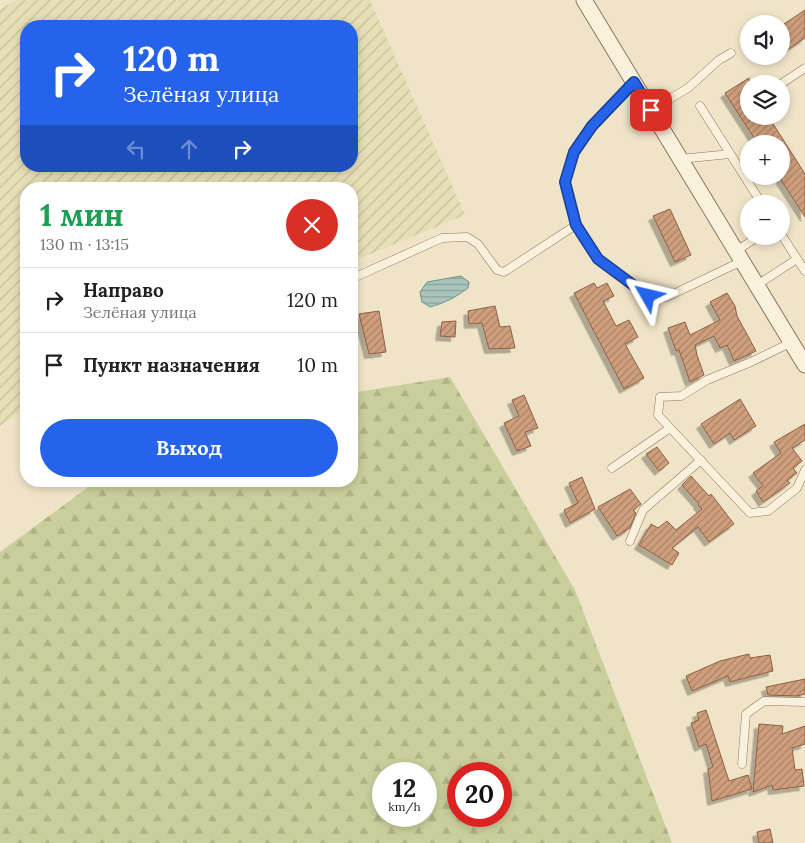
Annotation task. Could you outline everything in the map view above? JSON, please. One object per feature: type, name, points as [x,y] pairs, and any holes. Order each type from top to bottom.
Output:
[{"type":"street","points":[[584,0],[800,354]]},
{"type":"lane","points":[[651,110],[688,88],[719,60],[731,53]]},
{"type":"lane","points":[[790,78],[805,68]]},
{"type":"lane","points":[[634,82],[592,126],[574,152],[565,182],[576,225],[598,259],[648,296],[667,297],[739,256],[750,245]]},
{"type":"lane","points":[[700,106],[756,195]]},
{"type":"lane","points":[[680,159],[730,154]]},
{"type":"lane","points":[[358,276],[442,238],[467,237],[478,244],[497,270],[504,272],[576,225]]},
{"type":"lane","points":[[788,245],[805,271]]},
{"type":"lane","points":[[757,285],[797,259]]},
{"type":"lane","points":[[800,354],[751,362],[707,380],[681,396],[660,397],[658,415],[750,512],[768,511],[797,488],[805,470]]},
{"type":"lane","points":[[612,468],[670,428]]},
{"type":"lane","points":[[630,541],[643,510],[701,460]]},
{"type":"lane","points":[[742,764],[746,714],[764,701],[805,702]]},
{"type":"shaded area","points":[[17,0],[370,0],[465,215],[358,259],[358,182],[20,182],[20,412],[0,426],[0,9]]},
{"type":"green space","points":[[450,377],[575,590],[672,843],[0,843],[0,552],[87,487],[358,487],[358,392]]},
{"type":"water","points":[[461,276],[469,282],[468,288],[459,294],[445,302],[430,307],[422,302],[420,292],[427,282]]},
{"type":"building","points":[[805,10],[805,38],[790,48],[790,20]]},
{"type":"building","points":[[740,84],[740,116],[725,93]]},
{"type":"building","points":[[746,125],[774,125],[780,135],[752,135]]},
{"type":"building","points":[[790,150],[805,174],[805,217],[784,185],[790,185]]},
{"type":"building","points":[[670,209],[691,255],[675,262],[653,216]]},
{"type":"building","points":[[594,283],[597,288],[607,283],[614,296],[603,301],[616,326],[629,320],[638,337],[625,344],[644,378],[624,389],[574,293]]},
{"type":"building","points":[[727,293],[756,351],[734,361],[727,345],[720,348],[714,336],[695,345],[704,375],[690,382],[679,350],[676,351],[668,328],[685,322],[690,335],[720,320],[710,302]]},
{"type":"building","points":[[495,306],[500,327],[510,326],[515,348],[489,349],[482,323],[469,324],[468,311]]},
{"type":"building","points":[[379,311],[386,352],[369,354],[359,314]]},
{"type":"building","points":[[456,321],[455,337],[440,336],[442,322]]},
{"type":"building","points":[[524,395],[538,428],[525,432],[531,446],[517,451],[504,423],[519,416],[512,400]]},
{"type":"building","points":[[740,399],[756,426],[734,440],[730,433],[714,444],[701,424]]},
{"type":"building","points":[[805,424],[805,440],[792,448],[802,461],[793,468],[797,473],[787,480],[790,483],[763,502],[756,491],[763,486],[753,473],[781,453],[774,442]]},
{"type":"building","points":[[657,447],[669,463],[659,471],[646,454]]},
{"type":"building","points":[[691,476],[709,496],[711,494],[734,524],[709,542],[698,527],[672,548],[679,553],[672,565],[639,545],[651,524],[658,528],[667,521],[676,530],[702,509],[682,485]]},
{"type":"building","points":[[582,477],[595,509],[570,523],[564,510],[578,503],[569,483]]},
{"type":"building","points":[[630,489],[641,504],[633,510],[636,513],[630,528],[617,536],[598,507]]},
{"type":"building","points":[[749,654],[750,658],[770,655],[773,671],[730,682],[728,676],[692,691],[686,676],[720,661]]},
{"type":"building","points":[[805,679],[805,694],[797,696],[768,695],[766,687]]},
{"type":"building","points":[[706,710],[729,781],[748,775],[752,789],[712,801],[708,769],[713,767],[706,744],[699,747],[691,723],[699,720],[697,713]]},
{"type":"building","points":[[759,724],[783,726],[782,734],[805,726],[805,744],[792,748],[795,770],[802,769],[804,786],[773,790],[772,785],[753,792]]},
{"type":"building","points":[[770,829],[773,843],[759,843],[757,832]]},
{"type":"route","points":[[648,296],[598,259],[576,225],[565,182],[574,152],[592,126],[634,82],[651,110]]}]
